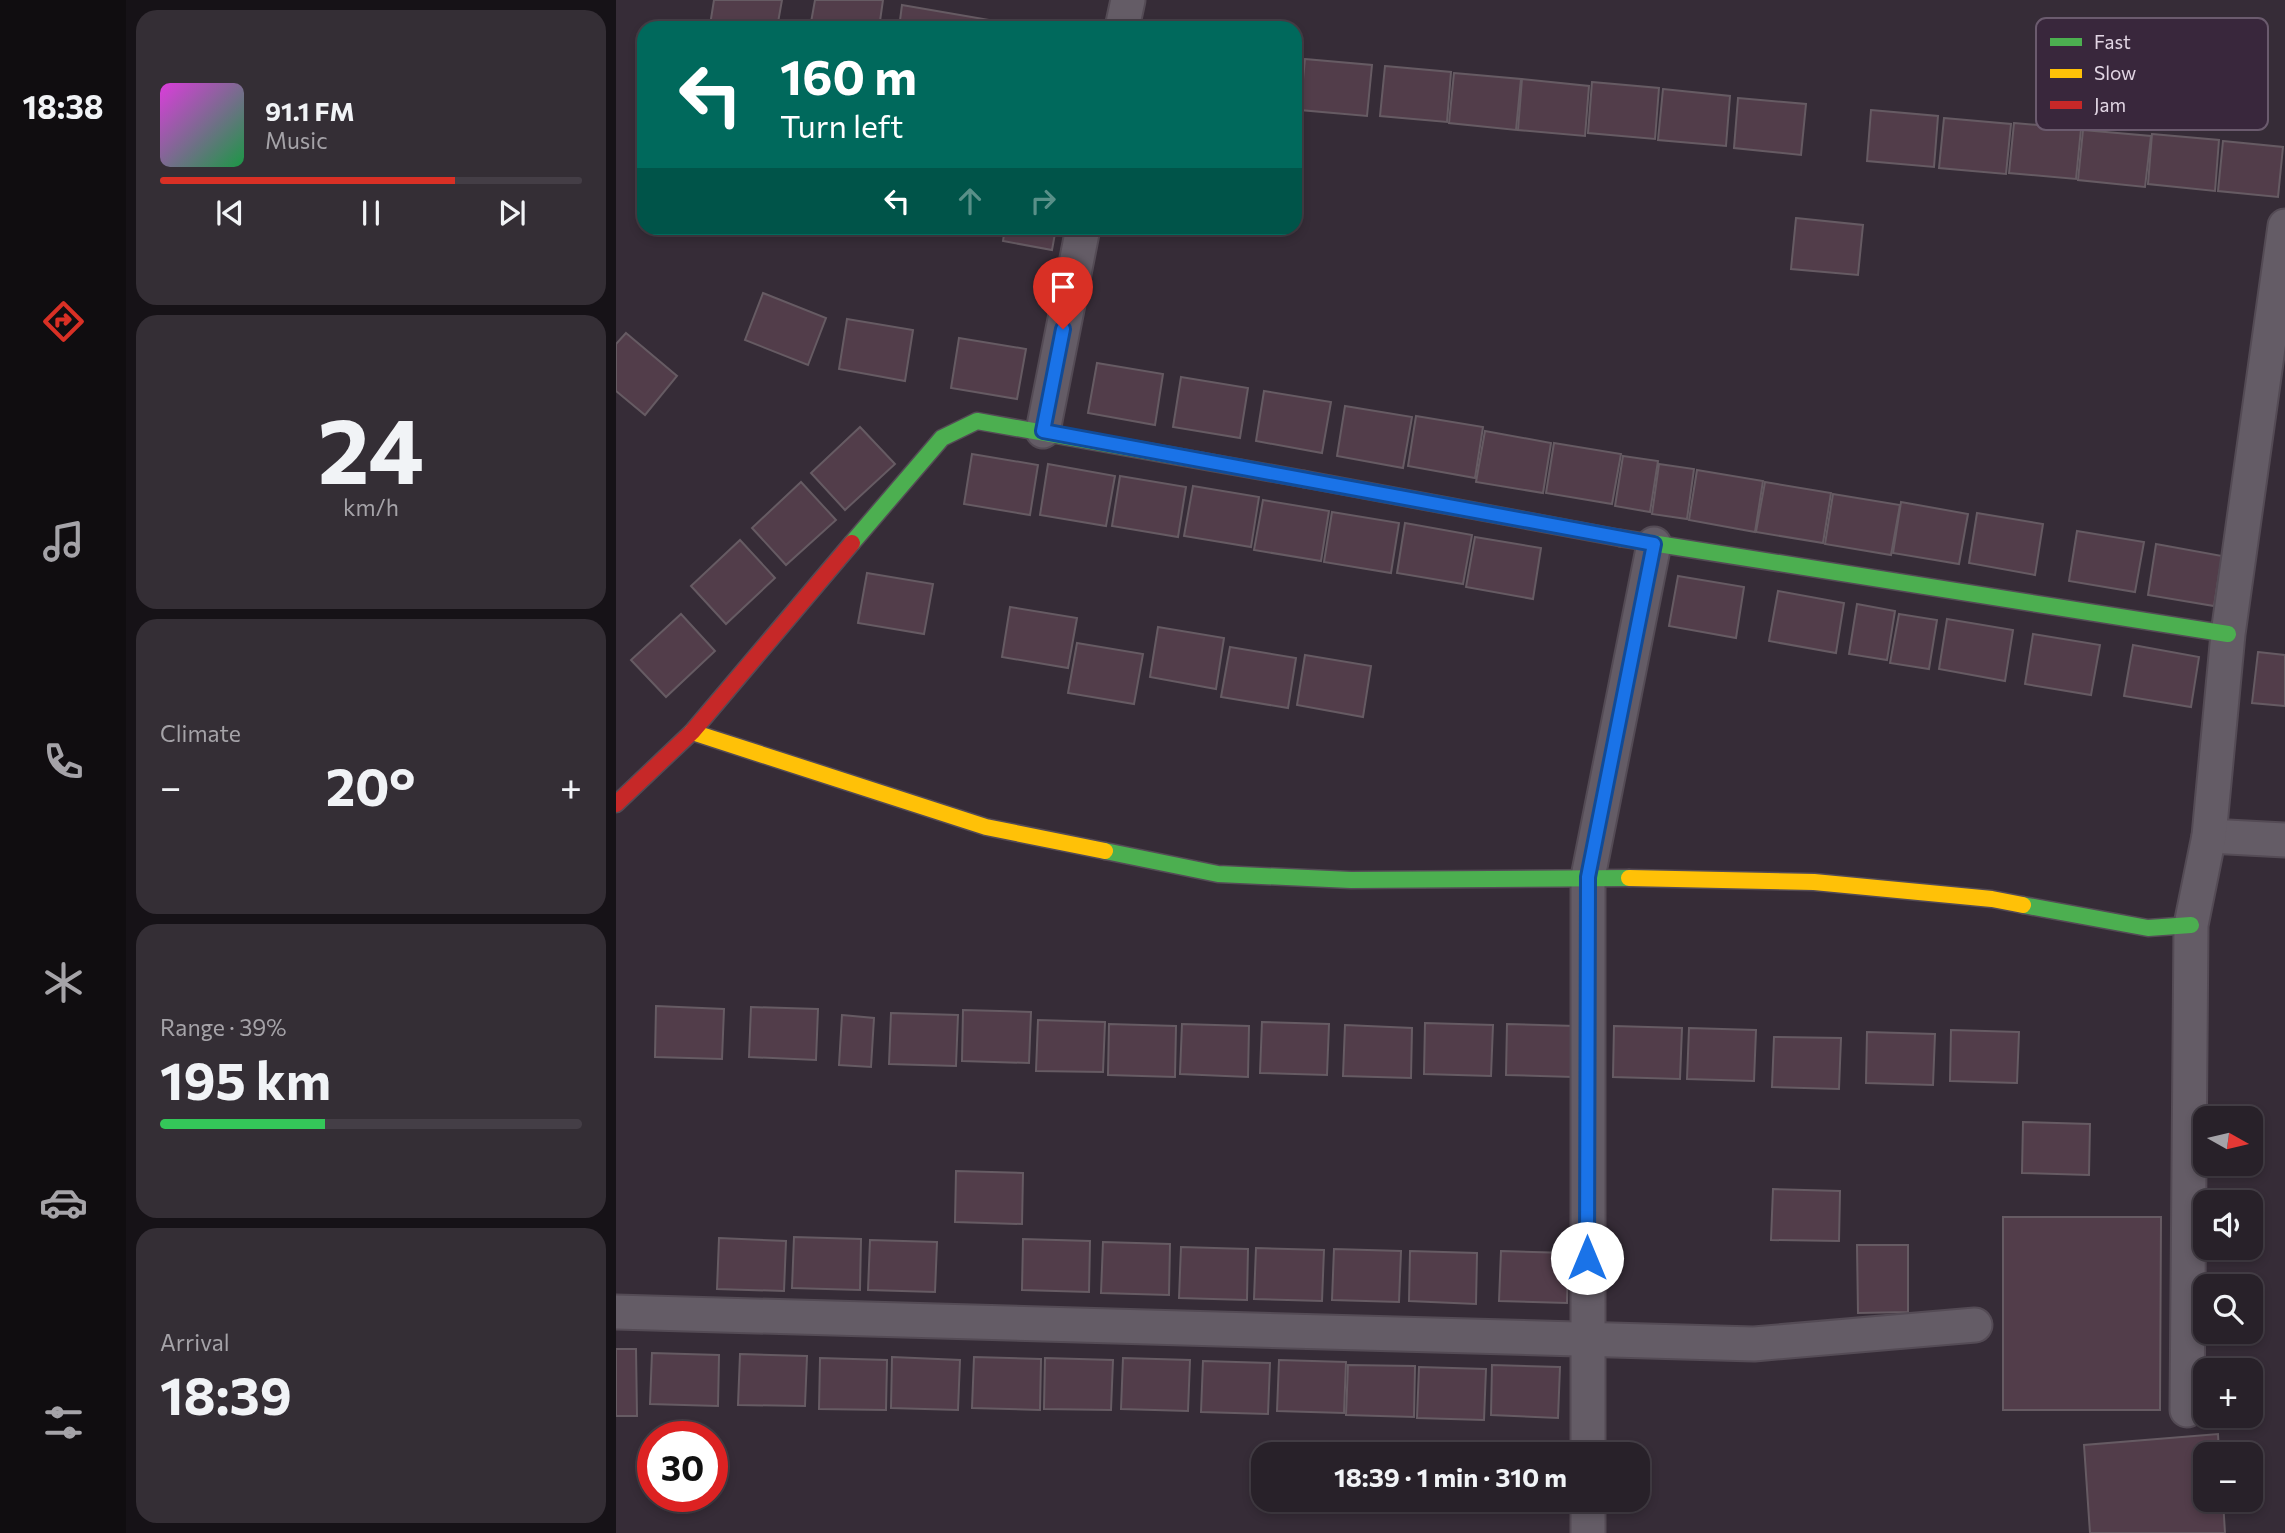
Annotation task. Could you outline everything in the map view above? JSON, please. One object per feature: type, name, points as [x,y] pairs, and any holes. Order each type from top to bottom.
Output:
[{"type":"street","points":[[1124,21],[1128,0]]},
{"type":"street","points":[[2187,1410],[2191,925],[2209,836],[2228,634],[2279,324],[2285,226]]},
{"type":"street","points":[[1043,431],[1082,235]]},
{"type":"street","points":[[616,804],[692,732],[942,438],[976,421],[1043,431],[1654,544],[2228,634]]},
{"type":"street","points":[[1588,1442],[1588,877],[1654,544]]},
{"type":"street","points":[[692,732],[986,827],[1218,874],[1351,880],[1588,877],[1814,882],[1992,899],[2148,928],[2191,925]]},
{"type":"street","points":[[2209,836],[2285,840]]},
{"type":"street","points":[[616,1312],[1754,1344],[1975,1325]]},
{"type":"street","points":[[1588,1512],[1588,1533]]},
{"type":"building","points":[[714,0],[782,0],[778,21],[711,21]]},
{"type":"building","points":[[815,0],[883,0],[880,21],[811,21]]},
{"type":"building","points":[[902,5],[995,21],[900,21]]},
{"type":"building","points":[[1305,59],[1372,65],[1367,116],[1302,110]]},
{"type":"building","points":[[1385,66],[1451,72],[1447,122],[1380,116]]},
{"type":"building","points":[[1454,73],[1521,79],[1516,130],[1449,123]]},
{"type":"building","points":[[1522,79],[1589,86],[1585,136],[1518,130]]},
{"type":"building","points":[[1592,82],[1659,88],[1655,139],[1588,133]]},
{"type":"building","points":[[1663,89],[1730,96],[1726,146],[1658,140]]},
{"type":"building","points":[[1738,98],[1806,104],[1801,155],[1734,148]]},
{"type":"building","points":[[1871,110],[1938,116],[1934,167],[1867,161]]},
{"type":"building","points":[[1944,118],[2011,124],[2006,174],[1939,168]]},
{"type":"building","points":[[2014,123],[2036,125],[2036,130],[2081,130],[2076,179],[2009,173]]},
{"type":"building","points":[[2083,130],[2151,136],[2145,187],[2078,180]]},
{"type":"building","points":[[2152,134],[2219,140],[2215,191],[2148,184]]},
{"type":"building","points":[[2223,141],[2283,147],[2278,197],[2218,191]]},
{"type":"building","points":[[1796,218],[1863,225],[1858,275],[1791,269]]},
{"type":"building","points":[[1004,235],[1055,235],[1052,250],[1003,241]]},
{"type":"building","points":[[763,293],[826,318],[808,365],[745,340]]},
{"type":"building","points":[[847,319],[913,330],[905,381],[839,369]]},
{"type":"building","points":[[626,333],[677,376],[645,415],[616,391],[616,344]]},
{"type":"building","points":[[959,338],[1026,349],[1017,399],[951,388]]},
{"type":"building","points":[[1097,363],[1163,374],[1155,425],[1088,413]]},
{"type":"building","points":[[1181,377],[1248,388],[1240,438],[1173,427]]},
{"type":"building","points":[[1264,391],[1331,402],[1322,453],[1256,441]]},
{"type":"building","points":[[1345,406],[1412,417],[1403,468],[1337,456]]},
{"type":"building","points":[[1416,416],[1483,427],[1475,478],[1408,466]]},
{"type":"building","points":[[860,427],[895,464],[845,510],[811,473]]},
{"type":"building","points":[[1485,431],[1551,443],[1543,493],[1476,482]]},
{"type":"building","points":[[1554,443],[1621,454],[1612,504],[1546,493]]},
{"type":"building","points":[[972,454],[1038,465],[1030,515],[964,504]]},
{"type":"building","points":[[1623,456],[1658,461],[1650,512],[1615,506]]},
{"type":"building","points":[[1048,464],[1115,476],[1106,526],[1040,515]]},
{"type":"building","points":[[1659,464],[1694,469],[1687,519],[1652,514]]},
{"type":"building","points":[[1697,470],[1763,481],[1755,532],[1689,520]]},
{"type":"building","points":[[1120,476],[1186,487],[1178,537],[1112,526]]},
{"type":"building","points":[[801,482],[836,520],[786,565],[752,528]]},
{"type":"building","points":[[1765,482],[1831,493],[1823,543],[1756,532]]},
{"type":"building","points":[[1193,486],[1259,497],[1251,547],[1184,536]]},
{"type":"building","points":[[1833,494],[1900,505],[1891,555],[1825,544]]},
{"type":"building","points":[[1263,500],[1329,511],[1321,561],[1254,550]]},
{"type":"building","points":[[1901,502],[1968,514],[1959,564],[1893,553]]},
{"type":"building","points":[[1332,512],[1399,523],[1391,573],[1324,562]]},
{"type":"building","points":[[1977,513],[2043,524],[2035,575],[1969,563]]},
{"type":"building","points":[[1405,523],[1472,535],[1463,584],[1397,573]]},
{"type":"building","points":[[2077,531],[2144,542],[2135,592],[2069,581]]},
{"type":"building","points":[[1475,537],[1541,548],[1533,599],[1466,587]]},
{"type":"building","points":[[740,540],[775,578],[726,624],[691,586]]},
{"type":"building","points":[[2156,544],[2222,556],[2214,606],[2148,595]]},
{"type":"building","points":[[867,573],[933,584],[924,634],[858,623]]},
{"type":"building","points":[[1678,576],[1744,587],[1736,638],[1669,626]]},
{"type":"building","points":[[1778,591],[1844,603],[1836,653],[1769,641]]},
{"type":"building","points":[[1857,604],[1895,611],[1887,660],[1849,654]]},
{"type":"building","points":[[1010,607],[1077,618],[1068,668],[1002,657]]},
{"type":"building","points":[[681,614],[715,651],[666,697],[631,660]]},
{"type":"building","points":[[1899,614],[1937,620],[1929,669],[1890,663]]},
{"type":"building","points":[[1947,619],[2013,630],[2005,681],[1939,669]]},
{"type":"building","points":[[1158,627],[1224,638],[1216,689],[1150,677]]},
{"type":"building","points":[[2033,634],[2100,645],[2091,695],[2025,684]]},
{"type":"building","points":[[1077,643],[1143,654],[1134,704],[1068,693]]},
{"type":"building","points":[[2133,645],[2199,657],[2191,707],[2124,696]]},
{"type":"building","points":[[1230,647],[1296,658],[1288,708],[1221,697]]},
{"type":"building","points":[[2258,652],[2285,655],[2285,706],[2252,703]]},
{"type":"building","points":[[1305,655],[1371,666],[1363,717],[1297,705]]},
{"type":"building","points":[[656,1006],[724,1009],[722,1059],[655,1057]]},
{"type":"building","points":[[751,1007],[818,1009],[816,1060],[749,1057]]},
{"type":"building","points":[[963,1010],[1031,1012],[1029,1063],[962,1061]]},
{"type":"building","points":[[891,1013],[958,1015],[956,1066],[889,1064]]},
{"type":"building","points":[[842,1015],[874,1018],[871,1067],[839,1065]]},
{"type":"building","points":[[1038,1020],[1105,1022],[1103,1072],[1036,1071]]},
{"type":"building","points":[[1262,1022],[1329,1024],[1327,1075],[1260,1073]]},
{"type":"building","points":[[1425,1023],[1493,1025],[1491,1076],[1424,1074]]},
{"type":"building","points":[[1109,1024],[1176,1026],[1175,1077],[1108,1075]]},
{"type":"building","points":[[1182,1024],[1249,1026],[1248,1077],[1180,1074]]},
{"type":"building","points":[[1507,1024],[1575,1026],[1573,1077],[1506,1075]]},
{"type":"building","points":[[1345,1025],[1412,1028],[1411,1078],[1343,1076]]},
{"type":"building","points":[[1614,1026],[1682,1028],[1680,1079],[1613,1077]]},
{"type":"building","points":[[1689,1028],[1756,1030],[1754,1081],[1687,1079]]},
{"type":"building","points":[[1951,1030],[2019,1032],[2017,1083],[1950,1081]]},
{"type":"building","points":[[1867,1032],[1935,1034],[1933,1085],[1866,1083]]},
{"type":"building","points":[[1774,1037],[1841,1038],[1839,1089],[1772,1087]]},
{"type":"building","points":[[2023,1122],[2090,1124],[2089,1175],[2022,1173]]},
{"type":"building","points":[[956,1171],[1023,1173],[1022,1224],[955,1222]]},
{"type":"building","points":[[1773,1189],[1840,1191],[1839,1241],[1771,1240]]},
{"type":"building","points":[[2003,1217],[2161,1217],[2160,1410],[2003,1410]]},
{"type":"building","points":[[794,1237],[861,1239],[860,1290],[792,1288]]},
{"type":"building","points":[[719,1238],[786,1241],[784,1291],[717,1289]]},
{"type":"building","points":[[1023,1239],[1090,1241],[1089,1292],[1022,1290]]},
{"type":"building","points":[[870,1240],[937,1242],[935,1292],[868,1290]]},
{"type":"building","points":[[1103,1242],[1170,1244],[1169,1295],[1101,1293]]},
{"type":"building","points":[[1857,1245],[1908,1245],[1908,1312],[1858,1313]]},
{"type":"building","points":[[1181,1247],[1248,1249],[1247,1300],[1179,1298]]},
{"type":"building","points":[[1256,1248],[1324,1250],[1322,1301],[1254,1299]]},
{"type":"building","points":[[1334,1249],[1401,1251],[1399,1302],[1332,1300]]},
{"type":"building","points":[[1410,1251],[1477,1253],[1476,1304],[1409,1301]]},
{"type":"building","points":[[1501,1251],[1568,1253],[1567,1303],[1499,1301]]},
{"type":"building","points":[[616,1349],[636,1349],[637,1416],[616,1416]]},
{"type":"building","points":[[652,1353],[719,1355],[718,1406],[650,1404]]},
{"type":"building","points":[[740,1354],[807,1356],[805,1406],[738,1405]]},
{"type":"building","points":[[892,1357],[960,1360],[958,1410],[891,1408]]},
{"type":"building","points":[[974,1357],[1041,1359],[1040,1410],[972,1408]]},
{"type":"building","points":[[820,1358],[887,1360],[886,1410],[819,1409]]},
{"type":"building","points":[[1045,1358],[1113,1360],[1111,1410],[1044,1409]]},
{"type":"building","points":[[1123,1358],[1190,1360],[1188,1411],[1121,1409]]},
{"type":"building","points":[[1279,1360],[1346,1362],[1344,1413],[1277,1411]]},
{"type":"building","points":[[1203,1361],[1270,1363],[1268,1414],[1201,1412]]},
{"type":"building","points":[[1348,1365],[1415,1366],[1414,1417],[1346,1415]]},
{"type":"building","points":[[1492,1365],[1560,1367],[1558,1418],[1491,1415]]},
{"type":"building","points":[[1419,1367],[1486,1369],[1484,1420],[1417,1418]]},
{"type":"building","points":[[2218,1434],[2218,1442],[2193,1442],[2193,1512],[2224,1512],[2225,1533],[2090,1533],[2084,1445]]},
{"type":"traffic: fast","points":[[852,543],[942,438],[977,421],[1304,479]]},
{"type":"traffic: fast","points":[[1620,538],[2228,634]]},
{"type":"traffic: fast","points":[[1105,851],[1218,874],[1351,880],[1629,878]]},
{"type":"traffic: fast","points":[[2023,905],[2148,928],[2191,925]]},
{"type":"traffic: slow","points":[[1304,479],[1620,538]]},
{"type":"traffic: slow","points":[[692,732],[986,827],[1105,851]]},
{"type":"traffic: slow","points":[[1629,878],[1814,882],[1992,899],[2023,905]]},
{"type":"traffic: jam","points":[[616,804],[692,732],[852,543]]},
{"type":"route","points":[[1063,329],[1043,431],[1654,544],[1588,877],[1587,1258]]}]
